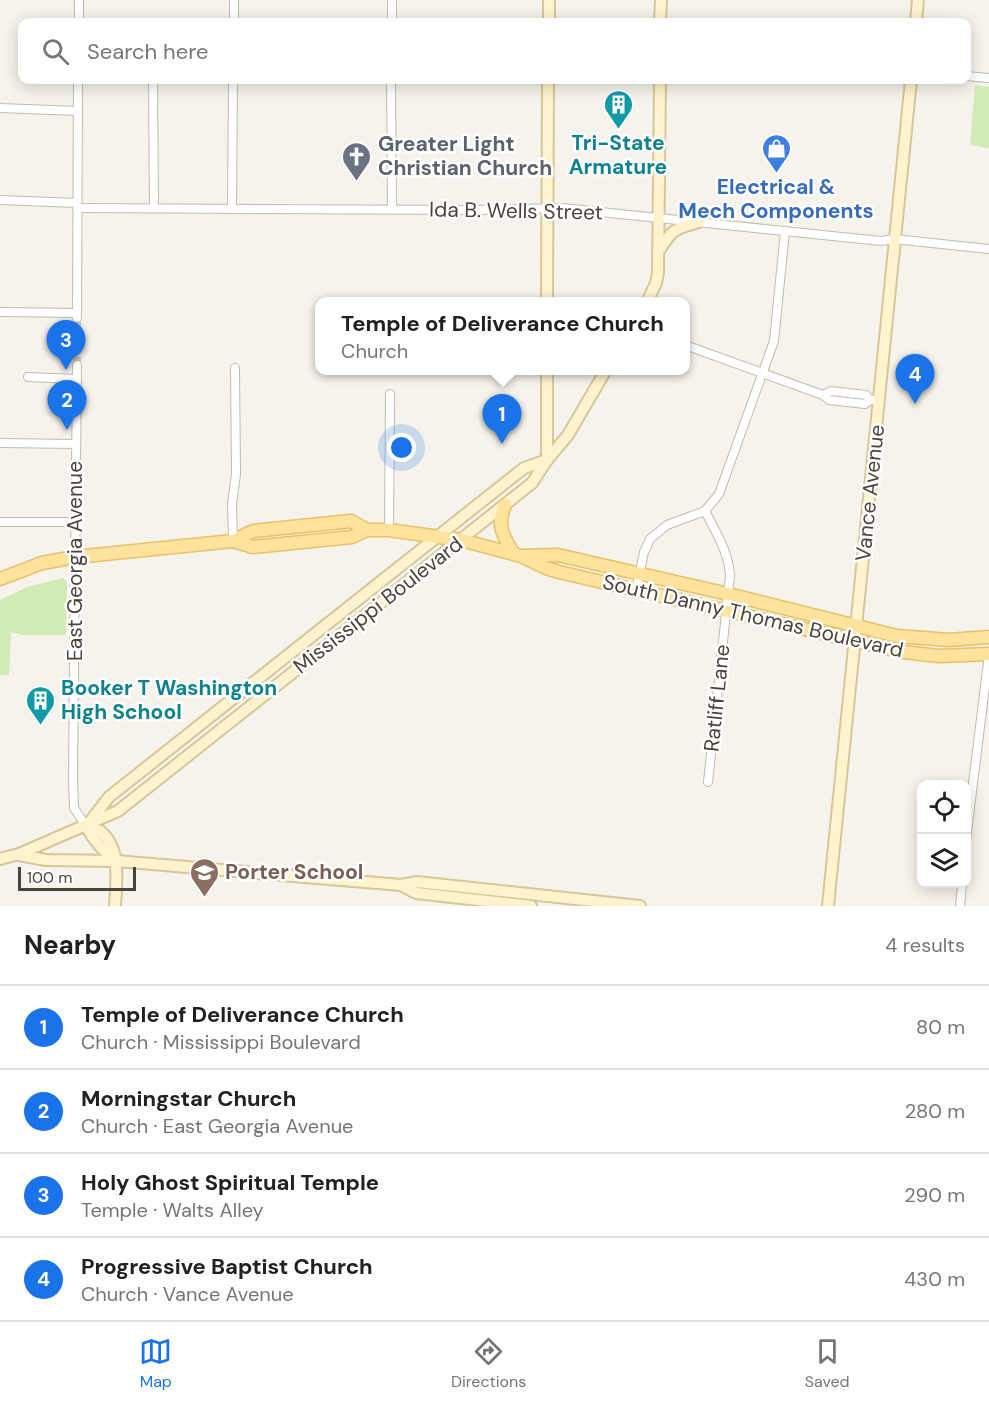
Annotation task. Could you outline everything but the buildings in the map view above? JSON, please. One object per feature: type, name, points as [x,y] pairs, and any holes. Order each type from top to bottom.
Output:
[{"type":"main road","points":[[505,505],[500,516],[504,538],[518,555]]},
{"type":"main road","name":"South Danny Thomas Boulevard","points":[[0,579],[42,563],[75,557],[233,541],[253,547],[352,537],[366,530],[389,530],[461,540],[518,555],[546,568],[855,642],[921,655],[988,655]]},
{"type":"main road","name":"South Danny Thomas Boulevard","points":[[518,555],[558,555],[897,636],[922,639],[989,637]]},
{"type":"street","points":[[79,0],[79,18]]},
{"type":"street","points":[[234,0],[234,18]]},
{"type":"street","points":[[392,0],[392,18]]},
{"type":"street","points":[[549,0],[549,18]]},
{"type":"street","points":[[660,18],[661,0]]},
{"type":"street","points":[[916,18],[918,0]]},
{"type":"street","points":[[971,76],[989,78]]},
{"type":"street","points":[[0,312],[77,315],[78,84]]},
{"type":"street","points":[[153,84],[154,208]]},
{"type":"street","points":[[232,207],[233,84]]},
{"type":"street","points":[[391,84],[392,209]]},
{"type":"street","points":[[547,297],[548,84]]},
{"type":"street","points":[[649,297],[656,283],[657,273],[660,84]]},
{"type":"street","name":"Vance Avenue","points":[[828,906],[857,627],[875,400],[911,84]]},
{"type":"street","points":[[0,108],[77,111]]},
{"type":"street","name":"Ida B. Wells Street","points":[[0,200],[154,208],[562,208],[881,241],[894,239],[989,249]]},
{"type":"street","points":[[658,252],[670,232],[699,222]]},
{"type":"street","points":[[636,590],[644,552],[650,539],[667,525],[705,511],[719,494],[774,341],[785,231]]},
{"type":"street","points":[[690,347],[823,395],[831,391],[866,395],[875,400]]},
{"type":"street","name":"East Georgia Avenue","points":[[77,365],[74,808],[86,826],[100,832],[110,844],[116,861],[115,906]]},
{"type":"street","points":[[233,541],[232,504],[236,474],[235,368]]},
{"type":"street","points":[[546,460],[547,375]]},
{"type":"street","name":"Mississippi Boulevard","points":[[0,859],[19,855],[118,811],[505,505],[532,483],[546,460],[568,435],[603,375]]},
{"type":"street","points":[[28,377],[77,379]]},
{"type":"street","points":[[389,530],[390,394]]},
{"type":"street","points":[[0,443],[76,444]]},
{"type":"street","name":"Mississippi Boulevard","points":[[86,826],[109,797],[437,536],[524,468],[546,460]]},
{"type":"street","name":"Ratliff Lane","points":[[705,511],[730,564],[708,782]]},
{"type":"street","points":[[0,522],[75,522]]},
{"type":"street","points":[[344,610],[356,624]]},
{"type":"street","points":[[967,834],[988,655]]},
{"type":"street","points":[[228,703],[238,716]]},
{"type":"street","points":[[19,855],[45,860],[116,861],[401,885],[417,882],[640,906]]},
{"type":"street","points":[[401,885],[416,893],[478,903],[531,906]]},
{"type":"street","points":[[478,903],[480,888]]},
{"type":"street","points":[[960,906],[962,888]]},
{"type":"green space","points":[[975,85],[989,87],[989,148],[970,145]]},
{"type":"green space","points":[[63,578],[67,586],[66,635],[23,635],[11,632],[9,675],[0,675],[0,600],[27,587]]},
{"type":"tunnel","points":[[77,318],[77,365]]},
{"type":"place","name":"Tri-State Armature","points":[[618,130]]},
{"type":"place","name":"Electrical & Mech Components","points":[[776,174]]},
{"type":"place","name":"Greater Light Christian Church","points":[[357,182]]},
{"type":"place","name":"Holy Ghost Spiritual Temple","points":[[66,370]]},
{"type":"place","name":"Progressive Baptist Church","points":[[915,404]]},
{"type":"place","name":"Morningstar Church","points":[[67,430]]},
{"type":"place","name":"Temple of Deliverance Church","points":[[502,444]]},
{"type":"place","name":"Booker T Washington High School","points":[[40,726]]},
{"type":"place","name":"Porter School","points":[[204,898]]}]
